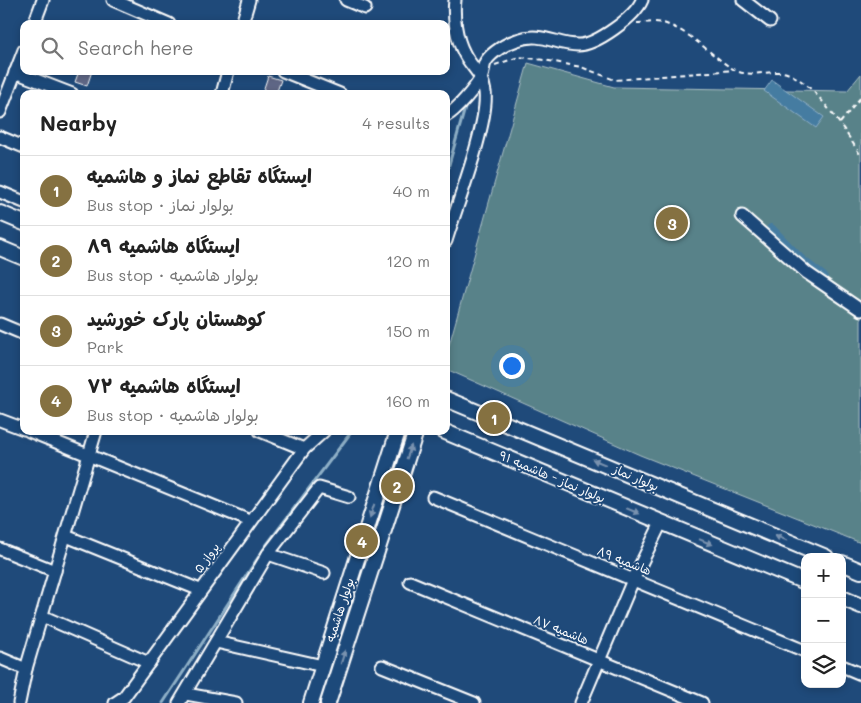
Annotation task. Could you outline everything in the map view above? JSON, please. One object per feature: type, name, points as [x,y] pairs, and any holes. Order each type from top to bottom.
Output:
[{"type":"main road","points":[[0,213],[20,221]]},
{"type":"main road","points":[[0,248],[20,256]]},
{"type":"main road","name":"بولوار نماز","points":[[450,401],[816,553]]},
{"type":"main road","name":"بولوار نماز - هاشمیه ۹۱","points":[[450,434],[661,523]]},
{"type":"main road","name":"بولوار هاشمیه","points":[[311,703],[397,435]]},
{"type":"main road","name":"بولوار هاشمیه","points":[[328,703],[415,435]]},
{"type":"main road","points":[[661,523],[801,580]]},
{"type":"main road","points":[[846,565],[861,571]]},
{"type":"main road","points":[[846,600],[861,606]]},
{"type":"street","points":[[36,20],[43,0]]},
{"type":"street","points":[[113,0],[160,20]]},
{"type":"street","points":[[243,20],[249,0]]},
{"type":"street","points":[[346,0],[365,8]]},
{"type":"street","points":[[454,0],[456,27],[463,52],[482,76]]},
{"type":"street","points":[[450,227],[481,127],[485,94],[482,76],[485,62],[500,48],[516,40],[532,36],[578,45],[594,42],[622,22],[642,0]]},
{"type":"street","points":[[743,0],[770,21]]},
{"type":"street","points":[[0,112],[20,61]]},
{"type":"street","points":[[16,72],[20,74]]},
{"type":"street","points":[[24,75],[62,90]]},
{"type":"street","points":[[223,90],[227,75]]},
{"type":"street","points":[[293,75],[330,90]]},
{"type":"street","points":[[450,114],[482,76]]},
{"type":"street","points":[[0,138],[20,146]]},
{"type":"street","points":[[0,192],[20,200]]},
{"type":"street","points":[[742,216],[807,273],[861,310]]},
{"type":"street","points":[[0,324],[20,332]]},
{"type":"street","points":[[0,420],[20,428]]},
{"type":"street","points":[[39,435],[250,521]]},
{"type":"street","points":[[19,703],[26,669],[95,435]]},
{"type":"street","points":[[270,435],[304,449]]},
{"type":"street","name":"پرواز ۵","points":[[115,703],[124,697],[304,449],[320,435]]},
{"type":"street","points":[[236,703],[183,699],[268,554],[319,488],[349,497]]},
{"type":"street","name":"هاشمیه ۸۹","points":[[433,497],[801,649]]},
{"type":"street","points":[[581,703],[632,580],[661,523]]},
{"type":"street","points":[[66,536],[200,590]]},
{"type":"street","points":[[0,549],[55,571]]},
{"type":"street","points":[[268,554],[324,573]]},
{"type":"street","name":"هاشمیه ۸۷","points":[[410,582],[702,703]]},
{"type":"street","points":[[42,616],[149,663]]},
{"type":"street","points":[[216,642],[323,666]]},
{"type":"street","points":[[0,658],[26,669]]},
{"type":"street","points":[[382,666],[474,703]]},
{"type":"street","points":[[846,668],[861,674]]},
{"type":"path","points":[[622,22],[662,23],[691,36],[734,70]]},
{"type":"path","points":[[485,62],[497,65],[518,57],[544,60],[581,67],[615,80],[734,70],[752,73],[783,72],[808,85],[840,123],[861,156]]},
{"type":"path","points":[[840,123],[861,97]]},
{"type":"green space","points":[[528,63],[614,87],[847,91],[861,74],[861,543],[640,455],[450,371],[450,342]]},
{"type":"water","points":[[772,80],[824,117],[816,128],[764,91]]},
{"type":"building","points":[[78,75],[91,75],[87,86],[75,82]]},
{"type":"building","points":[[268,76],[281,80],[277,90],[263,90]]},
{"type":"waterway","points":[[450,161],[465,108]]},
{"type":"waterway","points":[[771,229],[801,260],[823,277]]},
{"type":"waterway","points":[[163,703],[265,547],[349,435]]},
{"type":"place","name":"کوهستان پارک خورشید","points":[[672,223]]},
{"type":"place","name":"ایستگاه تقاطع نماز و هاشمیه","points":[[494,418]]},
{"type":"place","name":"ایستگاه هاشمیه ۸۹","points":[[397,486]]},
{"type":"place","name":"ایستگاه هاشمیه ۷۲","points":[[362,541]]}]
